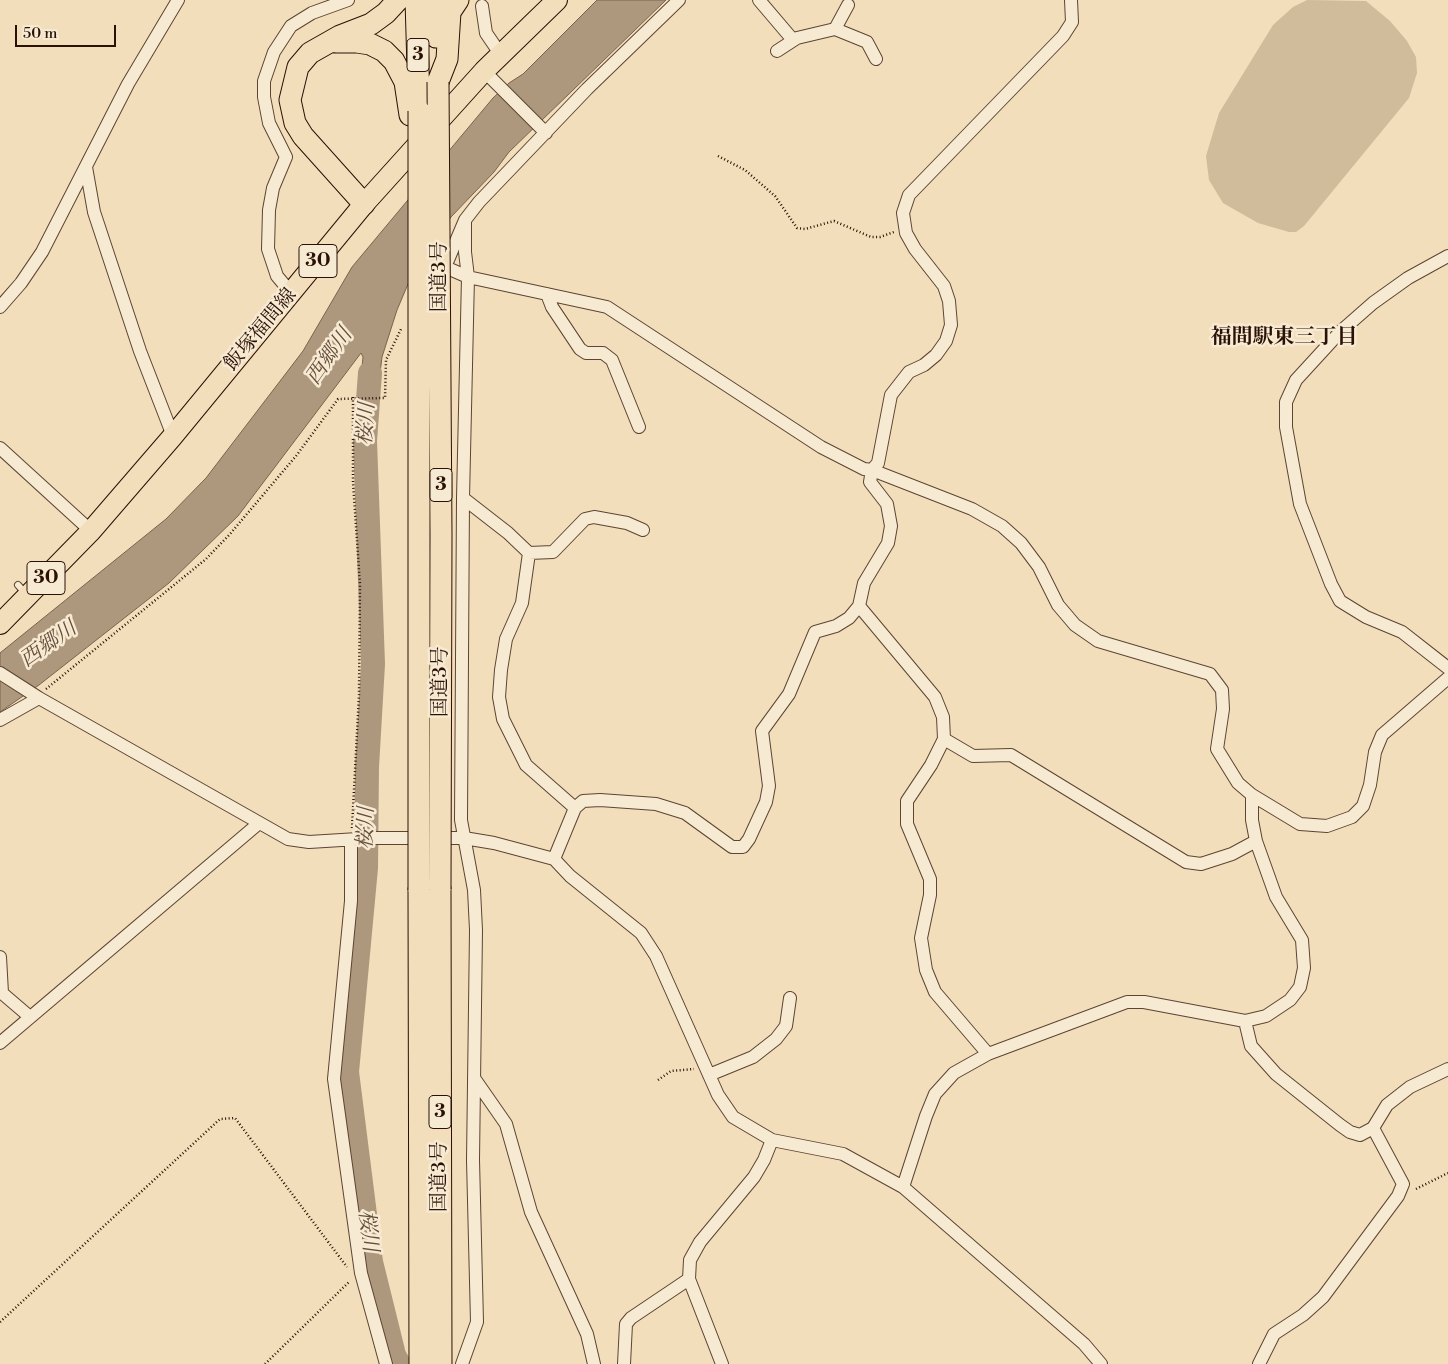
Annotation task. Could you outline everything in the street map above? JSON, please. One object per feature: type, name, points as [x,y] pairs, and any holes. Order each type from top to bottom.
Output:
[{"type":"highway","points":[[364,204],[303,136],[291,112],[290,100],[298,67],[310,53],[326,43],[371,24],[386,13],[398,0]]},
{"type":"highway","name":"3","points":[[414,113],[416,0]]},
{"type":"highway","name":"国道3号","points":[[420,1364],[430,1332],[440,889],[441,526],[436,0]]},
{"type":"highway","points":[[438,82],[447,59],[450,12],[458,0]]},
{"type":"highway","points":[[326,43],[357,42],[370,44],[384,51],[400,69],[414,113]]},
{"type":"highway","name":"国道3号","points":[[414,113],[410,264],[419,354],[419,890],[430,1332],[440,1364]]},
{"type":"main road","name":"飯塚福間線","points":[[90,531],[173,436],[292,294],[364,204],[484,71],[556,0]]},
{"type":"main road","name":"30","points":[[0,624],[23,591],[90,531]]},
{"type":"street","points":[[292,294],[277,276],[268,248],[269,210],[273,188],[286,158],[269,123],[264,97],[264,81],[268,64],[291,26],[312,13],[348,0]]},
{"type":"street","points":[[412,307],[430,278],[445,267],[466,220],[479,202],[587,89],[679,0]]},
{"type":"street","points":[[759,0],[793,40]]},
{"type":"street","points":[[554,859],[575,808],[583,801],[600,800],[656,804],[685,813],[732,848],[743,847],[749,839],[766,802],[769,786],[762,731],[789,694],[815,632],[836,626],[849,618],[859,606],[864,583],[888,543],[891,526],[887,504],[870,482],[872,470],[878,463],[892,396],[909,372],[924,365],[936,355],[946,341],[950,325],[949,301],[944,286],[915,249],[906,233],[903,213],[909,195],[1063,36],[1072,22],[1071,0]]},
{"type":"street","points":[[0,307],[21,283],[42,252],[128,84],[174,1]]},
{"type":"street","points":[[835,29],[848,4]]},
{"type":"street","points":[[482,6],[486,33],[501,55]]},
{"type":"street","points":[[778,51],[793,40],[835,29],[867,42],[876,58]]},
{"type":"street","points":[[484,71],[546,133]]},
{"type":"street","points":[[86,166],[94,212],[140,351],[173,436]]},
{"type":"street","points":[[462,1364],[477,1322],[473,1160],[476,930],[474,890],[461,820],[463,498],[468,277],[465,252],[466,220]]},
{"type":"street","points":[[1448,256],[1401,283],[1373,302],[1346,326],[1296,380],[1286,402],[1286,427],[1300,504],[1331,584],[1340,601],[1366,617],[1402,632],[1448,668]]},
{"type":"street","points":[[445,267],[468,277],[607,307],[821,447],[864,469],[872,470],[972,509],[1002,526],[1021,543],[1038,567],[1058,605],[1075,625],[1098,641],[1210,674],[1222,690],[1223,709],[1217,749],[1238,783],[1252,795],[1300,824],[1327,826],[1352,817],[1363,806],[1370,785],[1374,752],[1382,735],[1448,678]]},
{"type":"street","points":[[547,294],[552,307],[580,349],[586,354],[603,353],[612,360],[639,427]]},
{"type":"street","points":[[0,448],[90,531]]},
{"type":"street","points":[[463,498],[508,532],[529,553],[553,552],[585,519],[594,517],[627,523],[643,530]]},
{"type":"street","points":[[529,553],[522,603],[506,638],[500,670],[499,697],[501,712],[511,739],[526,765],[575,808]]},
{"type":"street","points":[[859,606],[934,696],[944,717],[944,739],[931,765],[907,801],[907,824],[930,879],[930,895],[921,938],[926,970],[935,992],[988,1054]]},
{"type":"street","points":[[0,673],[258,824],[288,839],[309,842],[374,838],[464,838],[494,843],[554,859],[570,876],[641,933],[656,956],[718,1095],[734,1117],[772,1140],[843,1154],[903,1187],[1084,1344],[1101,1364]]},
{"type":"street","points":[[0,720],[37,696]]},
{"type":"street","points":[[944,739],[973,756],[1011,756],[1186,862],[1202,864],[1232,854],[1256,841]]},
{"type":"street","points":[[903,1187],[935,1094],[954,1073],[988,1054],[1127,1002],[1144,1002],[1245,1021],[1266,1016],[1290,1000],[1300,987],[1304,968],[1302,940],[1276,897],[1256,841],[1252,820],[1252,795]]},
{"type":"street","points":[[0,1043],[258,824]]},
{"type":"street","points":[[355,840],[334,1079],[358,1274],[386,1364]]},
{"type":"street","points":[[0,957],[2,993],[30,1017]]},
{"type":"street","points":[[708,1073],[753,1057],[776,1039],[786,1026],[790,998]]},
{"type":"street","points":[[1245,1021],[1251,1046],[1276,1074],[1350,1132],[1360,1135],[1373,1128],[1387,1105],[1394,1099],[1410,1087],[1448,1069]]},
{"type":"street","points":[[474,1078],[506,1124],[531,1212],[587,1334],[594,1364]]},
{"type":"street","points":[[1260,1364],[1274,1334],[1303,1315],[1323,1297],[1398,1196],[1403,1184],[1373,1128]]},
{"type":"street","points":[[722,1364],[689,1279],[690,1260],[700,1242],[754,1177],[764,1160],[772,1140]]},
{"type":"street","points":[[624,1364],[626,1324],[631,1318],[689,1279]]},
{"type":"path","points":[[718,156],[745,170],[775,196],[797,228],[834,221],[871,237],[880,237],[905,226]]},
{"type":"path","points":[[37,696],[206,559],[230,534],[296,456],[338,399],[353,397],[385,398],[386,360],[412,307]]},
{"type":"path","points":[[353,397],[353,482],[360,605],[355,840]]},
{"type":"path","points":[[658,1080],[671,1071],[681,1069],[708,1073]]},
{"type":"path","points":[[0,1322],[220,1119],[235,1118],[358,1274],[265,1364]]},
{"type":"path","points":[[1398,1196],[1448,1173]]},
{"type":"shaded area","points":[[1307,0],[1366,1],[1390,21],[1407,41],[1416,57],[1417,73],[1409,98],[1304,226],[1296,232],[1289,232],[1258,223],[1223,203],[1209,180],[1206,156],[1219,113],[1273,25],[1293,7]]},
{"type":"water","name":"西郷川","points":[[597,0],[666,0],[509,152],[494,172],[451,217],[411,277],[397,310],[382,357],[376,405],[358,407],[363,357],[361,353],[238,516],[169,583],[39,685],[0,712],[0,653],[166,519],[206,478],[303,351],[352,267],[493,98],[509,83],[523,74]]},
{"type":"waterway","name":"桜川","points":[[370,373],[365,441],[373,664],[367,767],[366,868],[347,1072],[371,1262],[394,1355],[399,1364]]},
{"type":"district","name":"福間駅東三丁目","points":[[1284,338]]}]
